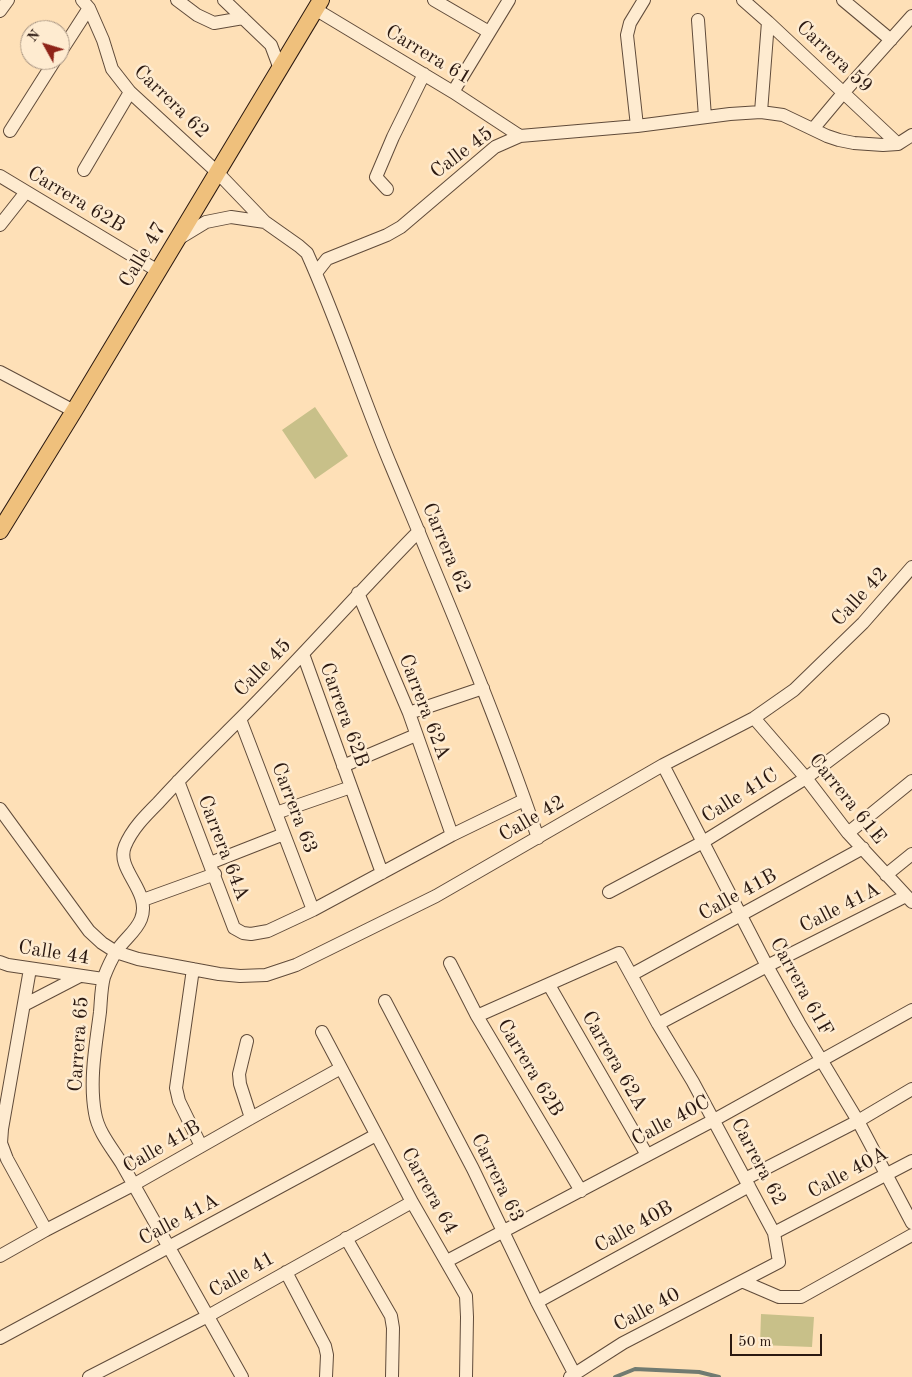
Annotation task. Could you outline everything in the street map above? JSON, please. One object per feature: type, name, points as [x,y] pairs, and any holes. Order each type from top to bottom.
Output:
[{"type":"main road","name":"Calle 47","points":[[0,531],[318,4]]},
{"type":"street","points":[[0,11],[8,0]]},
{"type":"street","points":[[177,0],[197,15],[214,23],[243,18]]},
{"type":"street","points":[[224,0],[271,45],[290,52]]},
{"type":"street","points":[[434,0],[489,32]]},
{"type":"street","points":[[453,92],[509,0]]},
{"type":"street","points":[[637,126],[627,35],[630,23],[644,0]]},
{"type":"street","name":"Carrera 59","points":[[743,0],[898,144]]},
{"type":"street","points":[[843,0],[891,40]]},
{"type":"street","points":[[70,34],[86,4]]},
{"type":"street","name":"Carrera 62","points":[[86,4],[103,40],[112,69],[130,92],[216,172]]},
{"type":"street","name":"Carrera 61","points":[[318,4],[520,136]]},
{"type":"street","points":[[813,130],[844,92],[912,16]]},
{"type":"street","points":[[698,20],[705,117]]},
{"type":"street","points":[[761,112],[768,22]]},
{"type":"street","points":[[271,45],[280,69]]},
{"type":"street","points":[[10,131],[50,70]]},
{"type":"street","points":[[387,189],[376,177],[424,74]]},
{"type":"street","points":[[84,170],[130,92]]},
{"type":"street","name":"Calle 45","points":[[327,259],[387,235],[401,227],[495,147],[520,136],[637,126],[761,112],[783,115],[839,140],[870,145],[898,144]]},
{"type":"street","points":[[898,144],[912,135]]},
{"type":"street","points":[[216,172],[265,222],[307,253],[327,259],[316,273],[307,253]]},
{"type":"street","name":"Carrera 62B","points":[[0,176],[158,271]]},
{"type":"street","points":[[0,225],[26,192]]},
{"type":"street","points":[[176,240],[206,222],[231,217],[265,222]]},
{"type":"street","name":"Carrera 62","points":[[316,273],[339,327],[391,467],[483,688],[538,838]]},
{"type":"street","points":[[0,372],[74,411]]},
{"type":"street","name":"Calle 45","points":[[143,900],[126,867],[123,856],[124,848],[134,829],[178,780],[303,654],[358,593],[419,531]]},
{"type":"street","name":"Calle 42","points":[[116,952],[138,959],[218,974],[240,976],[266,974],[296,965],[436,896],[663,766],[754,718],[794,690],[863,623],[912,567]]},
{"type":"street","name":"Carrera 62A","points":[[358,593],[409,713],[452,835]]},
{"type":"street","name":"Carrera 62B","points":[[303,654],[382,873]]},
{"type":"street","points":[[409,713],[483,688]]},
{"type":"street","name":"Carrera 61E","points":[[754,718],[806,778],[848,833],[909,899]]},
{"type":"street","name":"Carrera 63","points":[[240,719],[313,910]]},
{"type":"street","name":"Calle 41C","points":[[609,892],[703,842],[806,778],[883,720]]},
{"type":"street","points":[[343,766],[416,735]]},
{"type":"street","name":"Carrera 61F","points":[[663,766],[767,966],[858,1121],[912,1223]]},
{"type":"street","name":"Carrera 64A","points":[[178,780],[234,928]]},
{"type":"street","points":[[848,833],[912,781]]},
{"type":"street","points":[[276,813],[350,788]]},
{"type":"street","name":"Calle 42","points":[[234,928],[243,933],[251,934],[268,930],[313,910],[452,835],[524,800]]},
{"type":"street","points":[[0,809],[89,931],[116,952]]},
{"type":"street","points":[[143,900],[284,834]]},
{"type":"street","name":"Calle 41B","points":[[631,974],[863,848]]},
{"type":"street","name":"Calle 41A","points":[[886,875],[912,854]]},
{"type":"street","name":"Calle 41A","points":[[658,1024],[767,966],[909,899]]},
{"type":"street","name":"Carrera 65","points":[[143,900],[144,909],[141,919],[116,952],[104,979],[94,1068],[93,1092],[95,1113],[104,1136],[169,1246],[242,1377]]},
{"type":"street","name":"Carrera 62","points":[[549,985],[620,953],[658,1024],[714,1120],[774,1233],[780,1262]]},
{"type":"street","name":"Calle 44","points":[[0,962],[30,969],[104,979]]},
{"type":"street","name":"Carrera 62B","points":[[450,963],[477,1016],[580,1191]]},
{"type":"street","points":[[30,969],[1,1143],[7,1158],[46,1230]]},
{"type":"street","points":[[193,969],[176,1088],[178,1101],[201,1146]]},
{"type":"street","points":[[24,1005],[80,976]]},
{"type":"street","points":[[477,1016],[549,985]]},
{"type":"street","name":"Carrera 62A","points":[[549,985],[647,1155]]},
{"type":"street","name":"Carrera 63","points":[[385,1001],[473,1169],[572,1375]]},
{"type":"street","name":"Calle 40C","points":[[447,1261],[714,1120],[912,1010]]},
{"type":"street","name":"Carrera 64","points":[[322,1032],[412,1202],[466,1296],[466,1377]]},
{"type":"street","points":[[247,1041],[239,1074],[240,1084],[251,1118]]},
{"type":"street","name":"Calle 41B","points":[[0,1256],[133,1185],[341,1068]]},
{"type":"street","name":"Calle 40B","points":[[537,1302],[912,1089]]},
{"type":"street","name":"Calle 41A","points":[[0,1338],[376,1135]]},
{"type":"street","name":"Calle 40A","points":[[774,1233],[912,1161]]},
{"type":"street","name":"Calle 41","points":[[89,1377],[208,1316],[412,1202]]},
{"type":"street","points":[[744,1282],[779,1297],[801,1297],[912,1235]]},
{"type":"street","points":[[346,1238],[391,1316],[393,1328],[392,1377]]},
{"type":"street","name":"Calle 40","points":[[572,1375],[623,1343],[780,1262]]},
{"type":"street","points":[[286,1272],[325,1346],[327,1355],[326,1377]]},
{"type":"shaded area","points":[[315,407],[348,456],[315,479],[282,430]]},
{"type":"shaded area","points":[[761,1314],[814,1317],[812,1347],[760,1345]]},
{"type":"waterway","points":[[615,1377],[635,1369],[699,1372],[719,1377]]}]
